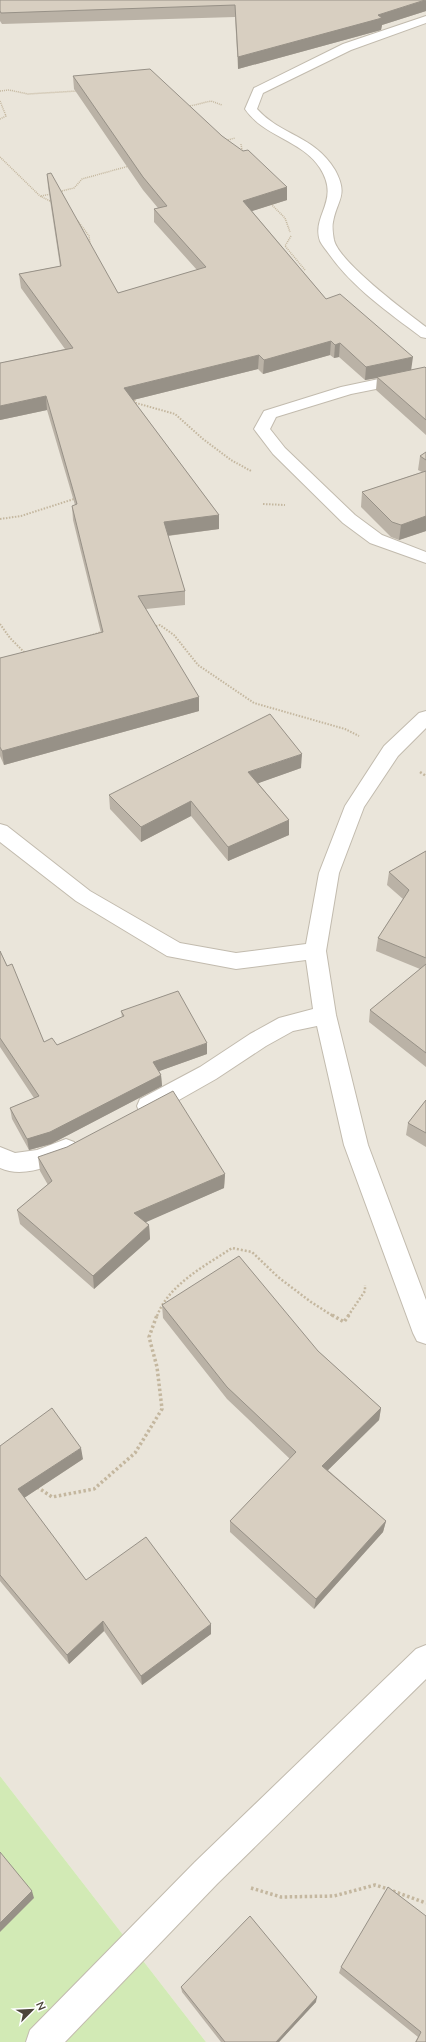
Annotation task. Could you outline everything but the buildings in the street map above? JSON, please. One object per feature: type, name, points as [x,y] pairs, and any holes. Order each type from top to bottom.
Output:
[{"type":"street","points":[[426,19],[347,47],[258,91],[250,109],[261,121],[306,146],[319,157],[328,170],[334,183],[335,199],[326,222],[327,241],[345,267],[392,308],[426,334]]},
{"type":"street","points":[[426,374],[337,393],[304,402],[270,414],[262,429],[279,451],[349,519],[376,539],[426,558]]},
{"type":"street","points":[[426,717],[391,751],[355,806],[329,873],[315,951],[325,1015],[356,1145],[415,1308],[426,1333]]},
{"type":"street","points":[[0,831],[83,896],[174,950],[236,961],[315,951]]},
{"type":"street","points":[[126,1117],[208,1073],[258,1040],[287,1024],[325,1015]]},
{"type":"street","points":[[0,1157],[12,1163],[38,1160],[60,1152],[86,1138]]},
{"type":"street","points":[[42,2042],[206,1873],[426,1659]]},
{"type":"path","points":[[0,91],[9,90],[28,94],[83,91]]},
{"type":"path","points":[[183,107],[211,101],[229,108],[250,109],[243,120],[240,137],[242,150],[247,155]]},
{"type":"path","points":[[0,102],[6,116],[0,119]]},
{"type":"path","points":[[218,143],[240,137]]},
{"type":"path","points":[[0,157],[40,196],[54,203]]},
{"type":"path","points":[[40,196],[74,188],[82,178],[135,166]]},
{"type":"path","points":[[269,202],[285,218],[292,235],[285,246],[307,272]]},
{"type":"path","points":[[77,220],[89,236],[91,248]]},
{"type":"path","points":[[133,396],[136,403],[175,414],[203,439],[231,460],[257,475]]},
{"type":"path","points":[[0,519],[21,516],[69,499],[76,498]]},
{"type":"path","points":[[0,624],[10,638],[31,658]]},
{"type":"path","points":[[148,627],[160,625],[174,635],[198,665],[254,703],[345,729],[391,751],[426,776]]},
{"type":"path","points":[[85,638],[99,632],[106,631]]},
{"type":"path","points":[[35,1485],[52,1497],[94,1489],[135,1453],[162,1410],[157,1367],[149,1337],[162,1302],[189,1277],[232,1248],[252,1252],[294,1290],[344,1322],[365,1291],[364,1278]]},
{"type":"path","points":[[206,1873],[281,1898],[334,1896],[376,1885],[426,1903]]},
{"type":"shaded area","points":[[0,0],[426,0],[426,2042],[206,2042],[0,1776]]},
{"type":"green space","points":[[0,1776],[206,2042],[0,2042]]}]
